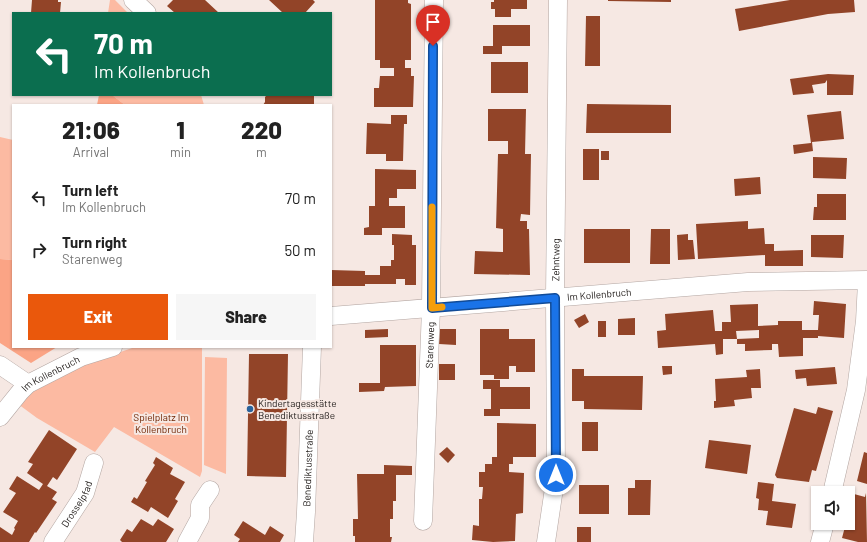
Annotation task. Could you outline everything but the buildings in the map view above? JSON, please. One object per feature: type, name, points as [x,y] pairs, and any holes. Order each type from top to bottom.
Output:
[{"type":"street","name":"Starenweg","points":[[423,521],[432,308],[434,0]]},
{"type":"street","name":"Zehntweg","points":[[546,542],[556,475],[555,298],[558,0]]},
{"type":"street","name":"Im Kollenbruch","points":[[332,316],[748,282],[867,281]]},
{"type":"street","points":[[834,486],[856,390],[865,321],[867,281]]},
{"type":"street","name":"Im Kollenbruch","points":[[0,417],[28,384],[81,357],[110,348]]},
{"type":"street","name":"Benediktusstraße","points":[[304,542],[312,348]]},
{"type":"street","points":[[0,365],[28,384]]},
{"type":"street","name":"Drosselpfad","points":[[53,542],[85,493],[94,463]]},
{"type":"street","points":[[187,542],[200,518],[200,505],[210,490]]},
{"type":"street","points":[[820,542],[823,530]]},
{"type":"green space","points":[[110,0],[115,0],[127,12],[108,12]]},
{"type":"green space","points":[[113,96],[201,96],[204,104],[124,104]]},
{"type":"green space","points":[[0,137],[12,140],[12,260],[0,259]]},
{"type":"green space","name":"Spielplatz Im Kollenbruch","points":[[132,348],[202,348],[202,471],[200,477],[114,427],[95,452],[37,418],[18,404],[34,390],[86,364]]},
{"type":"green space","points":[[205,357],[227,358],[226,474],[204,465]]},
{"type":"shaded area","points":[[99,96],[113,96],[124,104],[97,104]]},
{"type":"shaded area","points":[[0,259],[12,260],[12,348],[55,348],[31,363],[0,343]]},
{"type":"slow traffic","points":[[432,207],[432,308],[442,307]]},
{"type":"place","name":"Kindertagesstätte Benediktusstraße","points":[[250,409]]},
{"type":"route","points":[[433,46],[432,308],[555,298],[556,475]]}]
